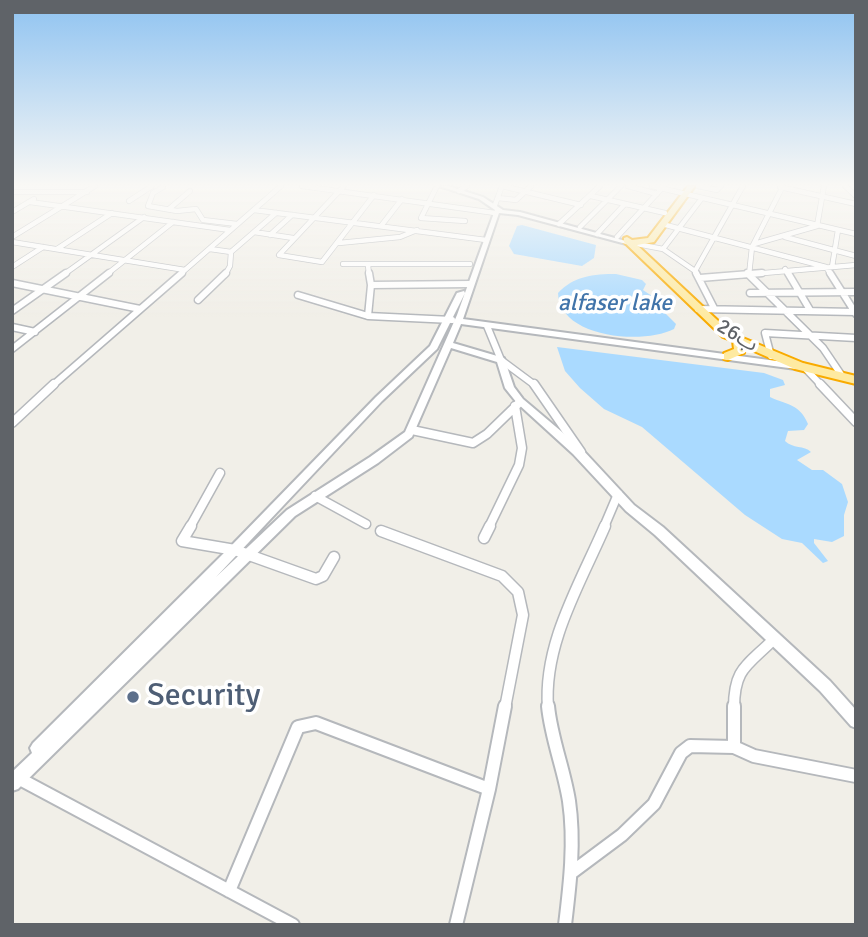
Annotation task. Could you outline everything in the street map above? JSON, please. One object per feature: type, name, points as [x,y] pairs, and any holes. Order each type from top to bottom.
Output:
[{"type":"highway","points":[[635,244],[652,230]]},
{"type":"highway","points":[[635,244],[650,240],[658,230]]},
{"type":"highway","name":"26ب","points":[[635,244],[723,332],[771,356],[801,367],[856,380]]},
{"type":"highway","points":[[728,356],[740,351],[738,341]]},
{"type":"street","points":[[12,240],[28,230]]},
{"type":"street","points":[[57,249],[86,230]]},
{"type":"street","points":[[12,311],[126,230]]},
{"type":"street","points":[[12,349],[163,230]]},
{"type":"street","points":[[12,423],[230,230]]},
{"type":"street","points":[[210,249],[231,252],[257,230]]},
{"type":"street","points":[[270,235],[276,230]]},
{"type":"street","points":[[302,230],[279,255],[320,263],[340,243],[348,230]]},
{"type":"street","points":[[340,243],[400,237],[417,230],[482,239]]},
{"type":"street","points":[[240,552],[315,496],[374,460],[412,430],[442,360],[443,343],[462,302],[485,230]]},
{"type":"street","points":[[586,230],[635,244],[663,248],[695,271],[714,308]]},
{"type":"street","points":[[588,230],[635,244]]},
{"type":"street","points":[[598,233],[601,230]]},
{"type":"street","points":[[617,237],[624,230]]},
{"type":"street","points":[[663,248],[676,230]]},
{"type":"street","points":[[684,230],[753,245],[829,267]]},
{"type":"street","points":[[695,271],[719,230]]},
{"type":"street","points":[[747,273],[753,245],[760,230]]},
{"type":"street","points":[[753,245],[806,230]]},
{"type":"street","points":[[855,313],[829,267],[838,230],[856,234]]},
{"type":"street","points":[[254,232],[293,238]]},
{"type":"street","points":[[785,237],[856,256]]},
{"type":"street","points":[[12,240],[186,270]]},
{"type":"street","points":[[12,267],[43,247]]},
{"type":"street","points":[[198,300],[229,268],[233,261],[231,252]]},
{"type":"street","points":[[343,264],[474,261]]},
{"type":"street","points":[[368,265],[371,285],[368,316]]},
{"type":"street","points":[[700,278],[856,265]]},
{"type":"street","points":[[785,270],[801,291],[810,310]]},
{"type":"street","points":[[747,273],[823,348],[842,376]]},
{"type":"street","points":[[12,283],[139,309]]},
{"type":"street","points":[[371,285],[467,284]]},
{"type":"street","points":[[750,293],[856,292]]},
{"type":"street","points":[[298,295],[368,316],[454,320],[801,367],[821,384],[833,401],[856,422]]},
{"type":"street","points":[[698,309],[855,313]]},
{"type":"street","points":[[484,538],[519,466],[522,447],[518,404],[488,326]]},
{"type":"street","points":[[12,327],[35,332]]},
{"type":"street","points":[[771,356],[765,333],[856,338]]},
{"type":"street","points":[[293,925],[14,777],[240,552],[379,399],[424,356],[443,343]]},
{"type":"street","points":[[443,343],[501,360],[538,387],[589,463]]},
{"type":"street","points":[[424,356],[442,360]]},
{"type":"street","points":[[412,430],[473,443],[518,404]]},
{"type":"street","points":[[518,404],[589,463],[618,494],[825,686],[856,721]]},
{"type":"street","points":[[220,473],[181,539],[240,552],[320,579],[334,557]]},
{"type":"street","points":[[565,925],[571,873],[569,801],[546,704],[548,667],[552,650],[618,494]]},
{"type":"street","points":[[315,496],[366,524]]},
{"type":"street","points":[[381,531],[502,576],[518,590],[522,602],[523,615],[489,789],[456,925]]},
{"type":"street","points":[[734,747],[734,685],[737,676],[774,639]]},
{"type":"street","points":[[229,891],[298,727],[302,724],[316,723],[489,789]]},
{"type":"street","points":[[571,873],[622,835],[654,804],[681,753],[690,746],[734,747],[754,756],[856,776]]},
{"type":"water","points":[[516,230],[539,230],[596,245],[594,258],[582,266],[514,254],[509,246]]},
{"type":"water","name":"alfaser lake","points":[[616,274],[642,280],[646,284],[643,290],[652,296],[669,299],[660,308],[676,324],[674,329],[643,336],[605,334],[572,320],[562,308],[558,293],[564,287],[592,276]]},
{"type":"water","points":[[557,347],[764,373],[783,380],[785,385],[770,389],[770,397],[797,409],[808,424],[804,430],[788,431],[785,441],[811,452],[797,460],[812,470],[823,470],[842,484],[848,502],[844,515],[844,536],[832,542],[814,539],[814,543],[828,561],[823,563],[802,543],[782,539],[745,515],[642,427],[604,409],[565,371]]},
{"type":"place","name":"Security","points":[[133,697]]}]
